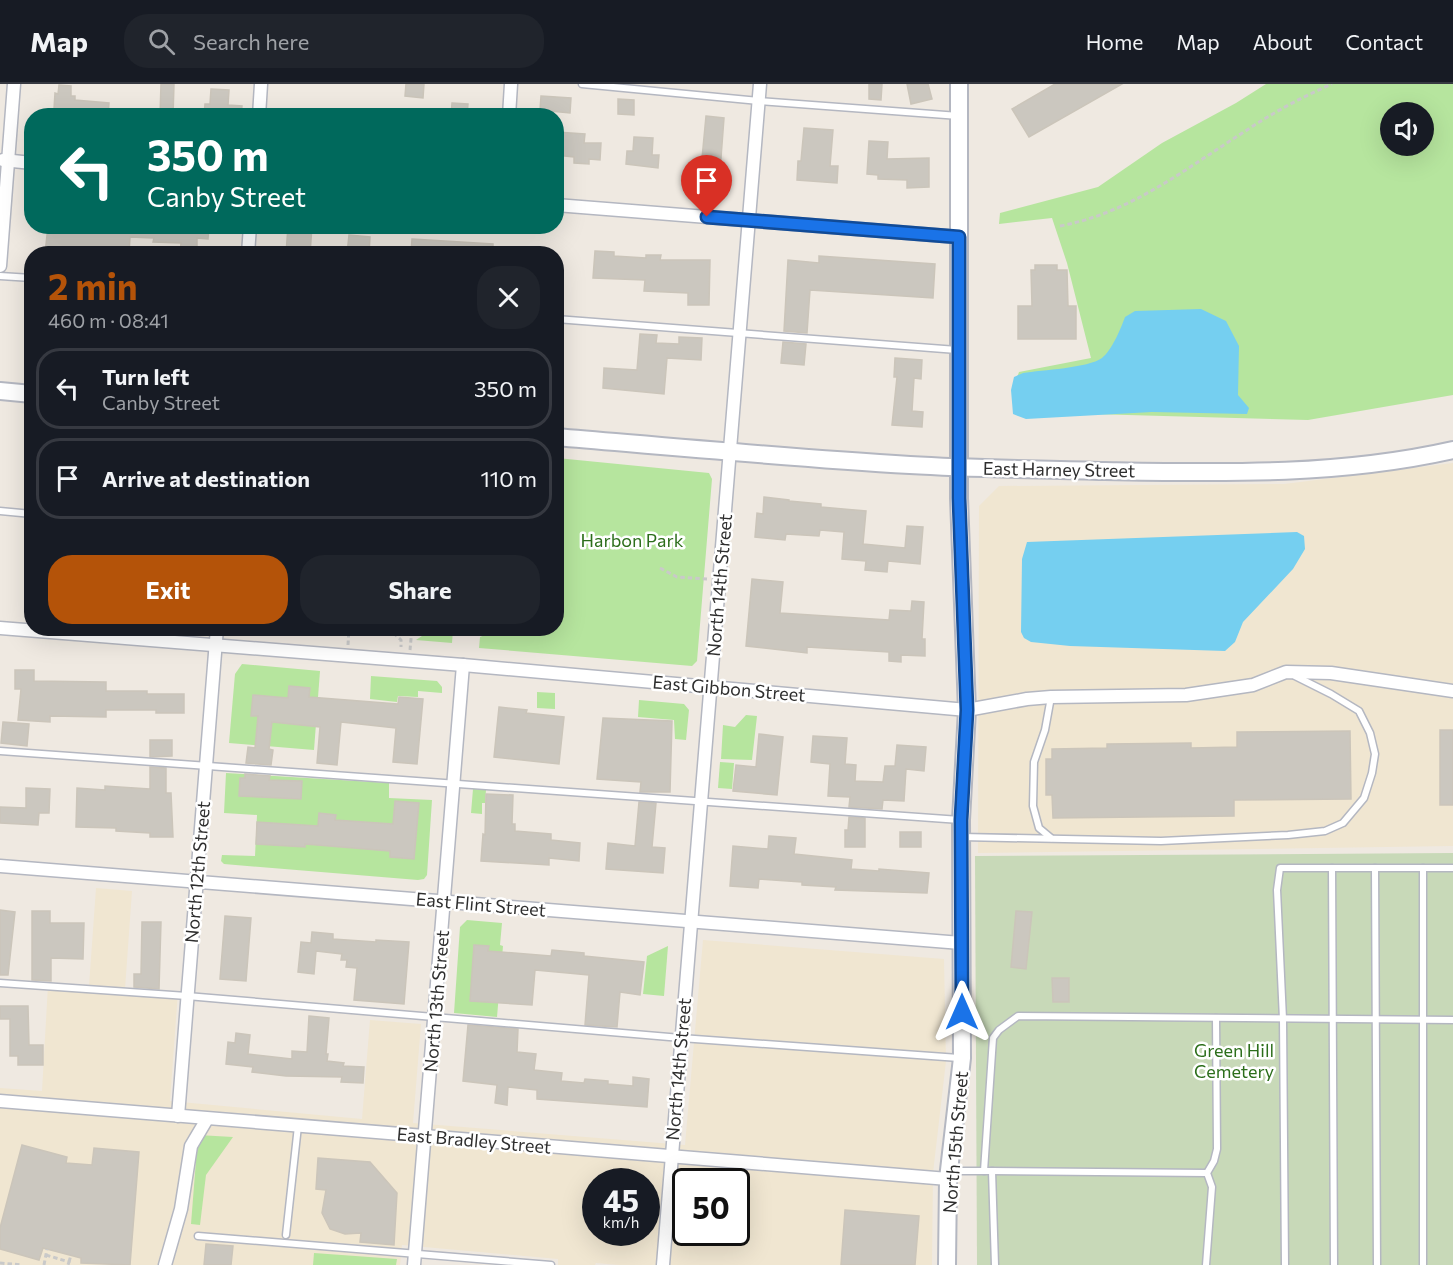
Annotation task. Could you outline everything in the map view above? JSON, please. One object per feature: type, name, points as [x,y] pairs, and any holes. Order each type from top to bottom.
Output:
[{"type":"main road","name":"North 15th Street","points":[[947,1265],[949,1175],[962,1058],[961,820],[967,710],[959,467],[959,84]]},
{"type":"main road","points":[[0,391],[24,393]]},
{"type":"main road","name":"East Harney Street","points":[[564,438],[909,465],[1240,473],[1375,464],[1453,450]]},
{"type":"street","points":[[0,266],[4,161],[14,84]]},
{"type":"street","points":[[260,108],[261,84]]},
{"type":"street","points":[[510,108],[511,84]]},
{"type":"street","name":"North 14th Street","points":[[663,1265],[760,84]]},
{"type":"street","points":[[4,161],[24,162]]},
{"type":"street","points":[[564,206],[959,237]]},
{"type":"street","name":"East Gibbon Street","points":[[0,628],[24,630]]},
{"type":"street","name":"East Gibbon Street","points":[[102,636],[711,686],[967,710],[1051,697],[1186,695],[1253,685],[1286,672],[1330,673],[1453,691]]},
{"type":"street","name":"North 12th Street","points":[[178,1116],[217,636]]},
{"type":"street","name":"North 13th Street","points":[[414,1259],[463,665]]},
{"type":"street","name":"East Flint Street","points":[[0,866],[961,943]]},
{"type":"street","name":"East Bradley Street","points":[[0,1101],[425,1137],[949,1175]]},
{"type":"street","points":[[165,1265],[181,1209],[191,1146],[207,1119]]},
{"type":"lane","points":[[582,84],[959,116]]},
{"type":"lane","points":[[0,276],[24,278]]},
{"type":"lane","points":[[564,320],[959,350]]},
{"type":"lane","points":[[0,511],[24,513]]},
{"type":"lane","points":[[961,837],[1161,841],[1325,831],[1343,823],[1364,798],[1367,790],[1375,754],[1370,733],[1359,711],[1331,694],[1286,672]]},
{"type":"lane","points":[[1051,697],[1045,730],[1034,762],[1033,806],[1039,828],[1052,838]]},
{"type":"lane","points":[[0,751],[961,820]]},
{"type":"lane","points":[[1285,1265],[1282,1019],[1277,891],[1280,868],[1453,868]]},
{"type":"lane","points":[[1332,868],[1334,1265]]},
{"type":"lane","points":[[1375,868],[1377,1265]]},
{"type":"lane","points":[[1423,868],[1423,1265]]},
{"type":"lane","points":[[0,983],[187,996],[681,1038],[962,1058]]},
{"type":"lane","points":[[984,1171],[993,1038],[1007,1023],[1018,1016],[1453,1020]]},
{"type":"lane","points":[[1206,1265],[1212,1187],[1207,1173],[1214,1161],[1217,1149],[1216,1018]]},
{"type":"lane","points":[[286,1234],[298,1126]]},
{"type":"lane","points":[[949,1175],[984,1171],[1207,1173]]},
{"type":"lane","points":[[993,1171],[995,1265]]},
{"type":"lane","points":[[198,1236],[414,1259],[551,1265]]},
{"type":"path","points":[[1060,226],[1078,223],[1128,203],[1187,171],[1293,101],[1332,84]]},
{"type":"path","points":[[660,568],[677,577],[721,579]]},
{"type":"path","points":[[397,636],[401,640],[405,660]]},
{"type":"path","points":[[405,660],[410,636]]},
{"type":"path","points":[[44,1265],[47,1249]]},
{"type":"path","points":[[46,1255],[69,1263],[71,1255]]},
{"type":"path","points":[[0,1263],[22,1265]]},
{"type":"shaded area","points":[[1453,463],[1453,846],[978,853],[979,506],[999,486],[1284,484]]},
{"type":"shaded area","points":[[96,888],[132,891],[125,989],[178,992],[170,1101],[362,1119],[370,1020],[421,1024],[413,1123],[685,1145],[703,940],[944,959],[946,1061],[933,1173],[932,1265],[619,1265],[596,1263],[595,1265],[558,1265],[558,1259],[402,1245],[400,1265],[0,1265],[0,1088],[42,1091],[48,985],[89,986]]},
{"type":"green space","points":[[1266,84],[1453,84],[1453,395],[1308,420],[1019,412],[1014,386],[1019,372],[1091,358],[1067,263],[1052,218],[999,224],[1000,213],[1098,187],[1162,143]]},
{"type":"green space","name":"Harbon Park","points":[[564,459],[709,473],[712,479],[697,661],[692,666],[479,648],[480,637],[564,636]]},
{"type":"green space","points":[[422,636],[452,636],[452,643],[416,640]]},
{"type":"green space","points":[[242,664],[320,671],[314,750],[229,743],[235,674]]},
{"type":"green space","points":[[371,676],[437,681],[442,687],[442,693],[418,691],[418,697],[398,696],[397,702],[370,699]]},
{"type":"green space","points":[[537,692],[555,693],[555,709],[537,708]]},
{"type":"green space","points":[[639,700],[684,704],[689,710],[686,740],[675,739],[674,720],[638,717]]},
{"type":"green space","points":[[746,715],[757,716],[752,760],[721,759],[723,725],[735,727]]},
{"type":"green space","points":[[720,762],[734,763],[732,789],[718,788]]},
{"type":"green space","points":[[226,773],[389,783],[389,798],[432,800],[427,875],[424,879],[418,880],[224,864],[221,861],[222,855],[255,856],[257,815],[224,813]]},
{"type":"green space","points":[[473,789],[486,790],[485,803],[482,803],[482,814],[471,813]]},
{"type":"green space","name":"Green Hill Cemetery","points":[[1453,853],[1453,1265],[977,1265],[975,856]]},
{"type":"green space","points":[[467,920],[502,923],[500,945],[503,946],[497,1017],[454,1013],[460,927]]},
{"type":"green space","points":[[668,946],[664,996],[643,994],[647,956]]},
{"type":"green space","points":[[198,1135],[233,1137],[206,1175],[200,1225],[191,1224]]},
{"type":"green space","points":[[314,1253],[397,1259],[396,1265],[313,1265]]},
{"type":"water","points":[[1201,309],[1226,321],[1239,346],[1238,395],[1249,408],[1247,414],[1152,412],[1026,419],[1013,414],[1011,390],[1014,377],[1023,373],[1086,364],[1102,358],[1113,344],[1125,317],[1135,311]]},
{"type":"water","points":[[1297,532],[1304,536],[1305,549],[1293,569],[1243,622],[1235,642],[1225,651],[1070,646],[1031,642],[1024,638],[1021,632],[1022,559],[1027,542]]},
{"type":"building","points":[[161,84],[174,84],[173,108],[160,108]]},
{"type":"building","points":[[406,84],[424,84],[423,98],[405,96]]},
{"type":"building","points":[[869,84],[882,84],[881,100],[869,99]]},
{"type":"building","points":[[907,84],[928,84],[932,99],[911,104]]},
{"type":"building","points":[[1055,84],[1122,84],[1029,137],[1012,109]]},
{"type":"building","points":[[59,85],[71,86],[71,96],[75,96],[75,100],[109,103],[109,108],[54,108],[55,93],[58,94]]},
{"type":"building","points":[[211,89],[229,90],[228,105],[242,106],[242,108],[205,108],[205,104],[210,104]]},
{"type":"building","points":[[541,96],[571,98],[570,113],[564,112],[564,108],[540,108]]},
{"type":"building","points":[[618,99],[634,100],[634,115],[618,114]]},
{"type":"building","points":[[452,103],[468,104],[468,108],[452,108]]},
{"type":"building","points":[[706,116],[724,118],[720,171],[701,169]]},
{"type":"building","points":[[804,128],[833,130],[830,166],[838,166],[837,183],[797,180]]},
{"type":"building","points":[[564,133],[585,134],[584,143],[601,143],[600,160],[589,159],[589,164],[574,163],[574,157],[564,156]]},
{"type":"building","points":[[634,137],[653,138],[652,155],[659,155],[658,168],[626,164],[627,151],[633,151]]},
{"type":"building","points":[[869,141],[888,142],[887,159],[929,158],[929,187],[907,188],[907,180],[878,179],[878,175],[867,174]]},
{"type":"building","points":[[47,234],[208,234],[208,239],[197,238],[197,246],[153,242],[154,238],[130,237],[129,246],[46,246]]},
{"type":"building","points":[[287,234],[311,234],[311,246],[287,246]]},
{"type":"building","points":[[349,235],[370,237],[369,246],[348,246]]},
{"type":"building","points":[[412,239],[493,244],[493,246],[412,246]]},
{"type":"building","points":[[595,251],[614,252],[614,256],[646,258],[646,255],[661,255],[660,260],[710,260],[709,305],[688,305],[688,293],[644,291],[645,280],[593,278]]},
{"type":"building","points":[[819,256],[935,264],[933,298],[810,290],[807,333],[784,331],[788,260],[819,263]]},
{"type":"building","points":[[1035,265],[1057,265],[1057,270],[1067,270],[1068,306],[1076,306],[1076,339],[1018,339],[1018,306],[1032,306],[1031,270],[1035,270]]},
{"type":"building","points":[[640,334],[657,335],[656,343],[679,344],[679,337],[702,338],[701,360],[667,358],[664,394],[603,388],[604,368],[637,370]]},
{"type":"building","points":[[783,342],[806,344],[804,365],[781,363]]},
{"type":"building","points":[[895,358],[922,360],[921,379],[914,378],[912,411],[923,412],[922,427],[892,425],[897,377],[894,377]]},
{"type":"building","points":[[764,497],[821,504],[821,507],[866,511],[863,544],[905,548],[907,526],[923,527],[920,564],[888,561],[887,572],[865,570],[866,561],[842,559],[844,532],[820,530],[819,536],[786,534],[785,540],[755,537],[757,513],[763,514]]},
{"type":"building","points":[[752,579],[783,582],[780,613],[889,620],[890,610],[911,611],[912,601],[924,602],[922,639],[925,639],[925,656],[901,655],[901,662],[889,661],[889,652],[807,647],[807,653],[746,646]]},
{"type":"building","points":[[15,670],[34,670],[34,681],[106,682],[106,691],[184,694],[184,713],[156,713],[156,710],[106,710],[106,717],[50,716],[50,722],[18,720],[21,689],[15,689]]},
{"type":"building","points":[[289,686],[310,688],[309,697],[398,704],[399,697],[423,699],[417,764],[393,762],[396,728],[341,722],[337,765],[317,763],[320,727],[272,722],[269,749],[273,750],[271,765],[246,763],[248,747],[255,748],[258,716],[251,716],[253,695],[288,698]]},
{"type":"building","points":[[499,707],[527,710],[526,713],[564,717],[559,764],[494,757]]},
{"type":"building","points":[[603,718],[672,721],[670,792],[640,792],[641,782],[597,779]]},
{"type":"building","points":[[3,722],[29,724],[27,746],[1,743]]},
{"type":"building","points":[[1440,730],[1453,730],[1453,805],[1440,805]]},
{"type":"building","points":[[1350,731],[1351,799],[1234,800],[1234,816],[1053,818],[1052,795],[1046,795],[1046,759],[1052,759],[1052,749],[1107,748],[1107,744],[1191,743],[1191,748],[1237,747],[1237,732]]},
{"type":"building","points":[[759,734],[783,737],[777,795],[733,791],[736,765],[756,767]]},
{"type":"building","points":[[813,736],[847,738],[845,764],[856,765],[855,781],[883,782],[885,766],[895,766],[897,745],[926,747],[924,771],[906,769],[904,801],[883,800],[882,809],[849,807],[850,797],[828,796],[830,764],[811,762]]},
{"type":"building","points":[[150,740],[172,740],[172,756],[150,757]]},
{"type":"building","points":[[150,767],[166,768],[166,793],[171,793],[173,837],[150,837],[150,833],[116,831],[116,828],[76,827],[77,788],[105,790],[105,786],[150,789]]},
{"type":"building","points":[[245,774],[270,776],[269,780],[302,781],[301,799],[239,796],[240,778],[245,778]]},
{"type":"building","points":[[26,788],[50,789],[49,813],[39,813],[38,825],[0,823],[0,807],[26,808]]},
{"type":"building","points":[[486,794],[513,795],[512,824],[515,824],[515,831],[551,834],[551,840],[580,843],[579,861],[549,858],[549,865],[481,861],[483,834],[485,835]]},
{"type":"building","points":[[395,801],[419,803],[414,859],[390,857],[390,851],[305,844],[305,847],[256,844],[257,822],[318,826],[319,813],[336,815],[335,820],[393,824]]},
{"type":"building","points":[[639,802],[656,803],[652,847],[665,848],[663,873],[606,869],[608,843],[635,846]]},
{"type":"building","points":[[849,817],[865,818],[865,847],[845,847],[845,830],[848,830]]},
{"type":"building","points":[[900,832],[921,832],[921,847],[900,847]]},
{"type":"building","points":[[769,836],[796,838],[794,854],[852,860],[851,869],[929,873],[927,893],[835,890],[836,887],[802,885],[802,882],[759,879],[758,888],[730,886],[733,846],[768,849]]},
{"type":"building","points":[[0,910],[15,912],[8,975],[0,975]]},
{"type":"building","points":[[32,911],[50,911],[50,923],[84,923],[83,959],[51,958],[51,981],[32,980]]},
{"type":"building","points":[[1016,911],[1032,912],[1026,969],[1011,967]]},
{"type":"building","points":[[225,916],[251,918],[246,981],[220,979]]},
{"type":"building","points":[[142,922],[161,922],[159,989],[134,987],[134,974],[141,974]]},
{"type":"building","points":[[312,932],[333,934],[333,939],[409,942],[404,1004],[354,1000],[357,968],[346,967],[347,960],[341,960],[342,954],[316,951],[314,974],[298,972],[301,942],[311,943]]},
{"type":"building","points":[[474,945],[489,946],[488,951],[551,956],[552,950],[584,953],[584,956],[644,962],[640,995],[620,992],[617,1027],[585,1025],[589,975],[535,970],[532,1005],[470,1001]]},
{"type":"building","points":[[1052,978],[1069,978],[1069,1002],[1053,1002]]},
{"type":"building","points":[[0,1006],[28,1006],[29,1045],[43,1045],[43,1065],[18,1065],[18,1056],[10,1056],[10,1019],[0,1019]]},
{"type":"building","points":[[309,1016],[329,1018],[327,1061],[344,1063],[343,1066],[364,1067],[363,1083],[341,1082],[342,1077],[286,1076],[252,1072],[253,1067],[226,1064],[228,1042],[235,1043],[236,1033],[250,1035],[248,1054],[292,1059],[292,1051],[307,1052]]},
{"type":"building","points":[[468,1025],[518,1029],[517,1052],[536,1054],[534,1070],[562,1073],[561,1081],[584,1083],[585,1079],[633,1086],[633,1077],[649,1079],[647,1107],[537,1099],[537,1090],[508,1087],[507,1105],[495,1103],[497,1085],[463,1081]]},
{"type":"building","points":[[22,1145],[67,1157],[66,1163],[92,1165],[94,1148],[139,1152],[130,1265],[81,1263],[81,1258],[43,1248],[39,1260],[0,1249],[0,1228]]},
{"type":"building","points":[[318,1158],[370,1162],[397,1193],[394,1245],[360,1242],[361,1233],[345,1234],[330,1229],[322,1213],[326,1190],[316,1189]]},
{"type":"building","points":[[845,1210],[919,1216],[915,1265],[841,1265]]},
{"type":"building","points":[[206,1244],[233,1246],[231,1265],[204,1265]]},
{"type":"route","points":[[707,217],[959,237],[959,498],[967,710],[961,820],[962,1012]]}]
